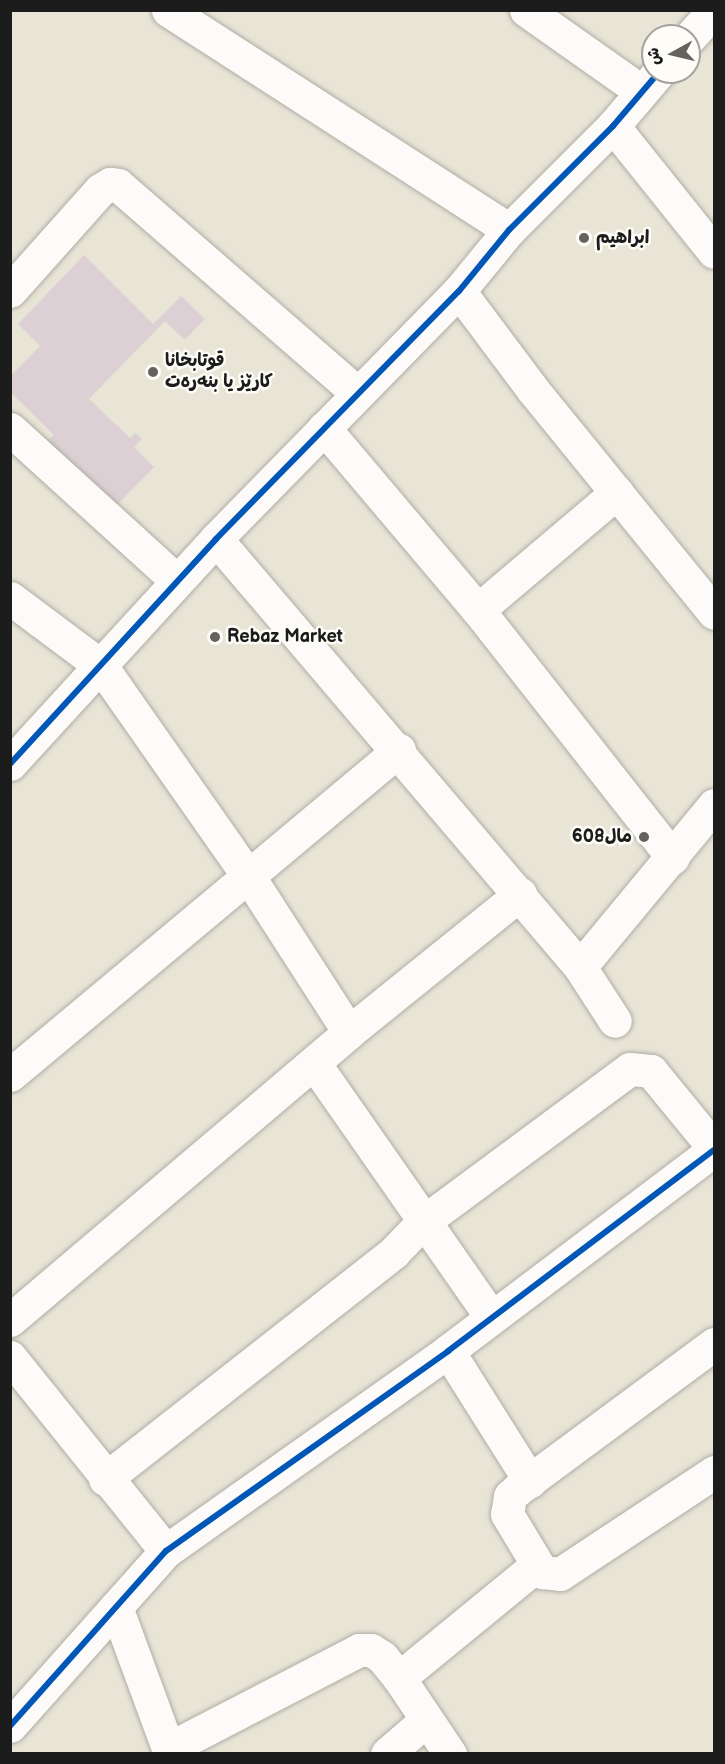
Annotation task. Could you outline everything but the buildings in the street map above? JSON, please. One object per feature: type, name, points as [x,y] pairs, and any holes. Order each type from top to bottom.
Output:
[{"type":"street","points":[[168,10],[509,230]]},
{"type":"street","points":[[526,10],[641,77]]},
{"type":"street","points":[[701,25],[714,10]]},
{"type":"street","points":[[10,764],[216,539],[459,291],[509,230],[614,126],[648,84]]},
{"type":"street","points":[[614,126],[714,252]]},
{"type":"street","points":[[10,291],[100,190],[110,184],[118,185],[357,393]]},
{"type":"street","points":[[459,291],[714,613]]},
{"type":"street","points":[[10,429],[177,581]]},
{"type":"street","points":[[324,429],[478,610],[673,858]]},
{"type":"street","points":[[478,610],[617,492]]},
{"type":"street","points":[[216,539],[399,750],[580,967],[615,1021]]},
{"type":"street","points":[[10,598],[101,666],[249,877],[349,1032]]},
{"type":"street","points":[[10,1076],[399,750]]},
{"type":"street","points":[[580,967],[673,858],[714,805]]},
{"type":"street","points":[[10,1320],[349,1032],[519,894]]},
{"type":"street","points":[[314,1063],[491,1317]]},
{"type":"street","points":[[10,1726],[166,1551],[448,1351],[714,1149],[651,1071],[630,1069],[423,1222],[394,1252],[105,1479]]},
{"type":"street","points":[[714,1344],[510,1496],[507,1514],[537,1565],[551,1575],[560,1574],[714,1472]]},
{"type":"street","points":[[448,1351],[530,1481]]},
{"type":"street","points":[[10,1357],[105,1479],[166,1551]]},
{"type":"street","points":[[399,1678],[537,1565]]},
{"type":"street","points":[[116,1607],[169,1751],[359,1650],[382,1657],[399,1678],[450,1754]]},
{"type":"street","points":[[387,1754],[426,1720]]},
{"type":"cycle path","points":[[10,764],[216,539],[459,291],[509,230],[613,126],[649,84]]},
{"type":"cycle path","points":[[10,1726],[166,1551],[448,1351],[714,1150]]},
{"type":"place","name":"ابراهيم","points":[[584,238]]},
{"type":"place","name":"قوتابخانا کارێز یا بنەرەت","points":[[153,372]]},
{"type":"place","name":"Rebaz Market","points":[[215,637]]},
{"type":"place","name":"مال608","points":[[644,837]]}]
